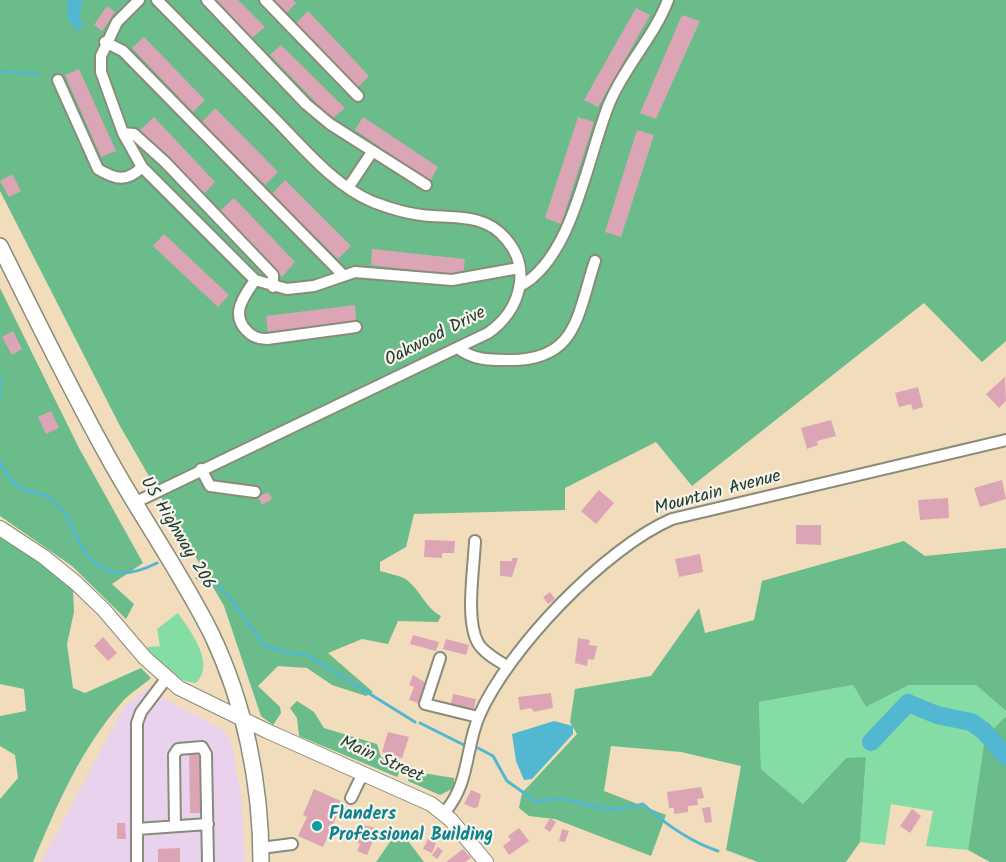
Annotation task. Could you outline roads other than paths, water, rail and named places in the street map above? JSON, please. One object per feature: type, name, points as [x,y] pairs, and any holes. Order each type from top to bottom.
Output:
[{"type":"highway","name":"US Highway 206","points":[[0,246],[134,503],[210,633],[228,674],[242,719],[254,773],[261,855]]},
{"type":"main road","name":"Main Street","points":[[0,528],[44,556],[76,583],[166,679],[189,695],[418,797],[444,813],[486,862]]},
{"type":"street","points":[[139,0],[117,22],[100,56],[101,72],[123,133],[142,167],[255,280],[273,287],[302,288],[343,275],[365,271],[452,280],[519,268]]},
{"type":"street","name":"Oakwood Drive","points":[[134,503],[488,333],[505,320],[514,306],[520,286],[519,268],[508,240],[486,223],[463,217],[423,216],[398,211],[368,200],[348,188],[317,161],[157,0]]},
{"type":"street","points":[[207,0],[306,104],[330,124],[426,185]]},
{"type":"street","points":[[265,0],[358,96]]},
{"type":"street","points":[[520,286],[535,279],[563,240],[610,102],[668,0]]},
{"type":"street","points":[[105,42],[123,51],[343,275]]},
{"type":"street","points":[[58,80],[98,169],[125,178],[133,177],[142,167]]},
{"type":"street","points":[[123,133],[134,134],[165,162],[273,275],[273,287]]},
{"type":"street","points":[[348,188],[372,152]]},
{"type":"street","points":[[458,348],[466,355],[490,360],[525,360],[550,354],[571,332],[595,261]]},
{"type":"street","points":[[255,280],[242,299],[238,315],[244,329],[255,337],[267,339],[356,327]]},
{"type":"street","name":"Mountain Avenue","points":[[444,813],[454,802],[462,786],[478,717],[507,666],[589,578],[623,549],[657,525],[672,519],[1006,440]]},
{"type":"street","points":[[201,469],[210,486],[255,492]]},
{"type":"street","points":[[475,541],[471,618],[475,636],[484,651],[507,666]]},
{"type":"street","points":[[440,658],[425,704],[478,717]]},
{"type":"street","points":[[137,862],[137,723],[141,712],[166,679]]},
{"type":"street","points":[[175,826],[174,754],[178,748],[202,747],[206,754],[208,862]]},
{"type":"street","points":[[351,798],[363,773]]},
{"type":"street","points":[[137,829],[208,824]]},
{"type":"street","points":[[261,855],[292,844]]},
{"type":"water","points":[[67,0],[82,0],[80,18],[83,28],[75,31],[71,21],[68,21]]},
{"type":"water","points":[[554,721],[573,726],[573,734],[532,779],[524,780],[516,761],[512,734]]},
{"type":"waterway","points":[[0,71],[38,74]]},
{"type":"waterway","points":[[0,375],[0,396]]},
{"type":"waterway","points":[[0,462],[11,480],[20,488],[46,496],[57,504],[68,519],[82,547],[98,565],[116,573],[125,573],[157,563]]},
{"type":"waterway","points":[[197,578],[214,582],[228,595],[263,644],[283,652],[307,655],[415,722]]},
{"type":"waterway","points":[[871,742],[908,703],[937,715],[971,722],[984,731],[1006,757]]},
{"type":"waterway","points":[[420,723],[466,746]]},
{"type":"waterway","points":[[478,748],[493,756],[507,781],[537,802],[559,799],[615,809],[643,804],[678,831],[718,851]]},
{"type":"place","name":"Flanders Professional Building","points":[[317,826]]}]
